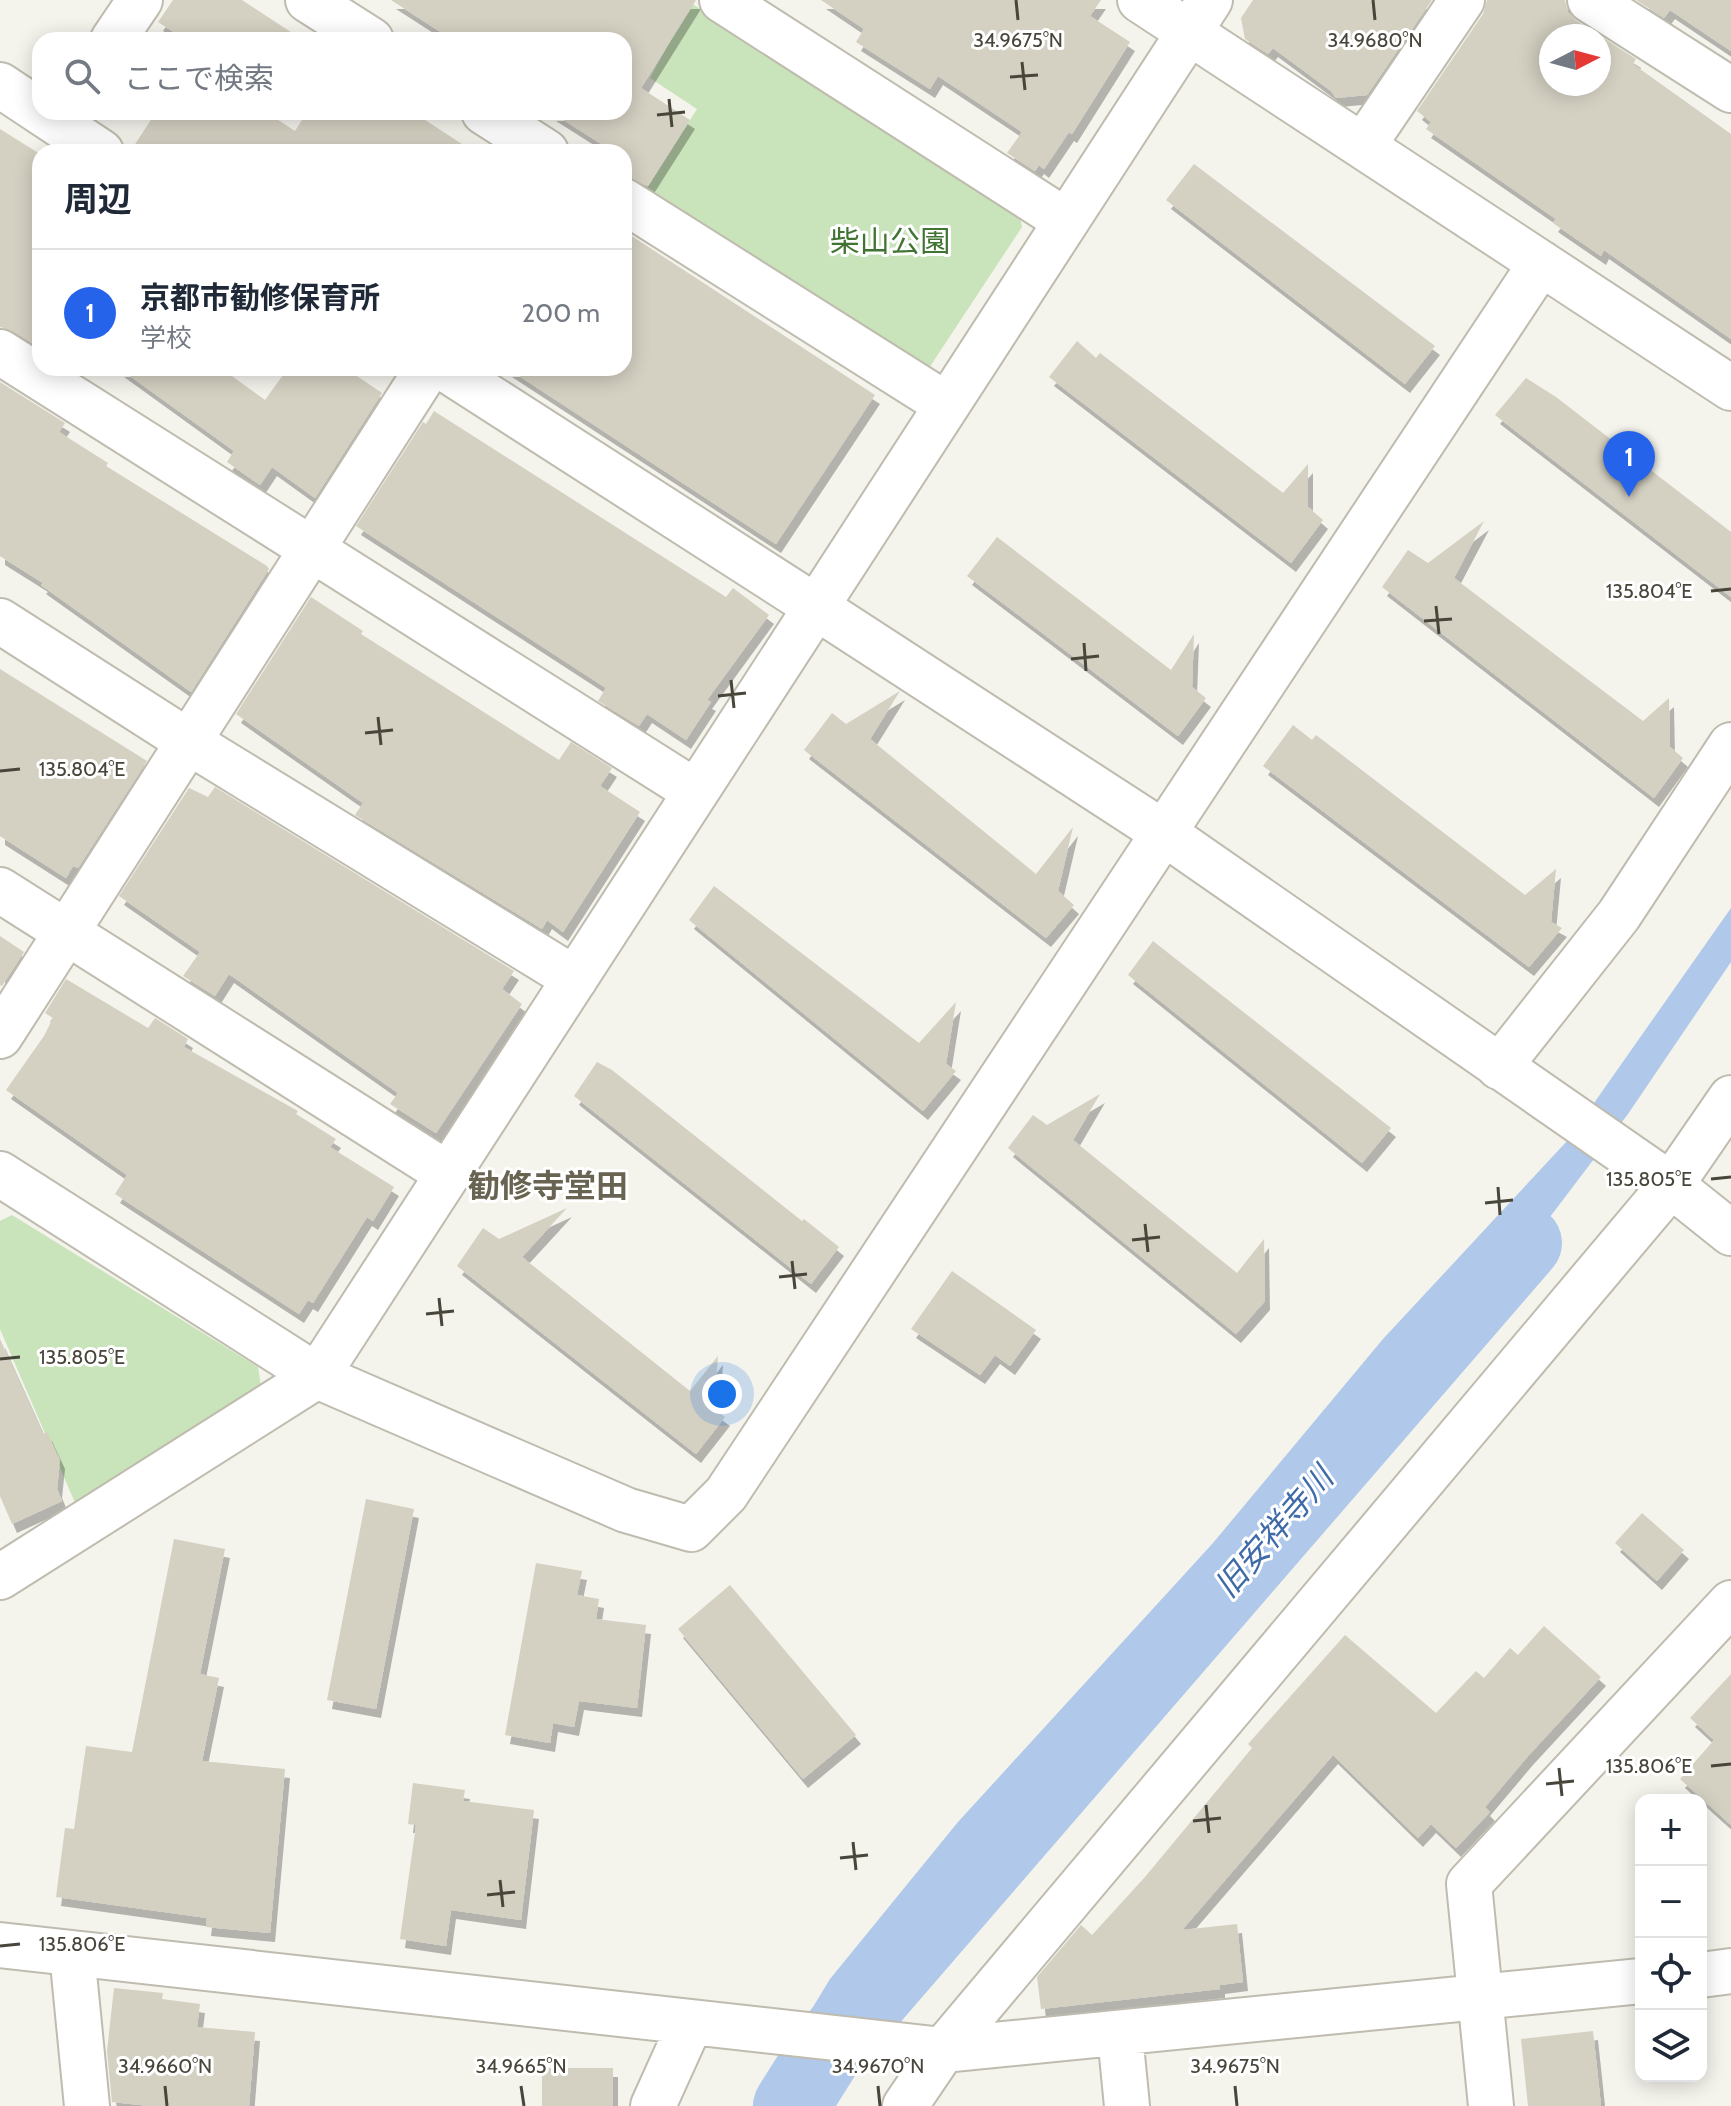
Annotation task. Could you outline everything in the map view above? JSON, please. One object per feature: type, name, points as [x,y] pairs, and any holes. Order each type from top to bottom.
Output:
[{"type":"street","points":[[118,32],[140,0]]},
{"type":"street","points":[[308,0],[358,32]]},
{"type":"street","points":[[722,0],[1066,221]]},
{"type":"street","points":[[1140,0],[1199,16],[1363,146],[1731,388]]},
{"type":"street","points":[[1363,146],[1462,0]]},
{"type":"street","points":[[1590,0],[1731,90]]},
{"type":"street","points":[[0,1577],[317,1376],[1199,16]]},
{"type":"street","points":[[0,85],[32,102]]},
{"type":"street","points":[[63,120],[92,144]]},
{"type":"street","points":[[496,120],[534,144]]},
{"type":"street","points":[[632,206],[947,405]]},
{"type":"street","points":[[0,1174],[317,1376],[626,1510],[691,1529],[726,1494],[1541,263]]},
{"type":"street","points":[[0,352],[32,372]]},
{"type":"street","points":[[38,376],[696,792]]},
{"type":"street","points":[[0,1036],[423,376]]},
{"type":"street","points":[[456,376],[1164,833],[1671,1185],[1731,1233]]},
{"type":"street","points":[[0,621],[189,742],[575,979]]},
{"type":"street","points":[[1512,1076],[1731,745]]},
{"type":"street","points":[[0,890],[448,1174]]},
{"type":"street","points":[[905,2106],[943,2050],[1671,1185],[1731,1098]]},
{"type":"street","points":[[1491,2106],[1469,1884],[1731,1603]]},
{"type":"street","points":[[0,1945],[943,2050],[1120,2035],[1635,1982]]},
{"type":"street","points":[[72,1953],[87,2106]]},
{"type":"street","points":[[1707,1974],[1731,1971]]},
{"type":"street","points":[[653,2106],[691,2022]]},
{"type":"street","points":[[1120,2035],[1127,2106]]},
{"type":"green space","name":"柴山公園","points":[[691,3],[1019,213],[1022,227],[929,368],[645,191],[697,109],[650,78]]},
{"type":"green space","points":[[12,1215],[258,1367],[261,1386],[76,1505],[0,1329],[0,1221]]},
{"type":"water","points":[[1731,908],[1731,962],[1628,1114],[1490,1296],[1400,1363],[1308,1493],[1250,1537],[1185,1609],[931,1904],[797,2082],[785,2106],[753,2106],[830,1979],[958,1822],[1213,1543],[1383,1339],[1568,1140]]},
{"type":"building","points":[[173,0],[242,0],[291,32],[174,32],[158,22]]},
{"type":"building","points":[[391,0],[696,0],[641,88],[690,120],[648,186],[632,179],[632,144],[601,144],[564,120],[632,120],[632,32],[441,32]]},
{"type":"building","points":[[821,0],[1101,0],[1090,16],[1130,42],[1072,134],[1069,132],[1044,169],[1039,165],[1035,171],[1007,153],[1022,132],[938,76],[930,89],[856,42],[864,29]]},
{"type":"building","points":[[1253,0],[1432,0],[1367,95],[1336,98],[1273,48],[1268,54],[1245,39],[1241,18]]},
{"type":"building","points":[[1487,0],[1565,0],[1568,12],[1582,24],[1539,24],[1539,96],[1611,96],[1611,43],[1636,59],[1633,64],[1731,134],[1731,339],[1604,250],[1601,256],[1553,223],[1556,219],[1426,129],[1431,122],[1417,111],[1483,14]]},
{"type":"building","points":[[1636,0],[1731,0],[1731,51],[1670,10],[1664,18]]},
{"type":"building","points":[[151,120],[278,120],[295,131],[302,120],[425,120],[462,144],[135,144]]},
{"type":"building","points":[[0,129],[32,149],[32,343],[0,327]]},
{"type":"building","points":[[1194,164],[1435,346],[1405,384],[1166,200]]},
{"type":"building","points":[[632,236],[875,395],[776,544],[519,376],[632,376]]},
{"type":"building","points":[[1077,341],[1096,358],[1100,353],[1283,493],[1308,464],[1308,507],[1323,520],[1291,563],[1049,377]]},
{"type":"building","points":[[130,376],[232,376],[265,400],[282,376],[357,376],[382,393],[315,498],[272,467],[260,485],[227,462],[234,451]]},
{"type":"building","points":[[1526,378],[1556,397],[1731,532],[1731,597],[1495,415]]},
{"type":"building","points":[[0,382],[65,423],[59,432],[108,463],[106,466],[269,569],[191,692],[41,585],[43,583],[0,556]]},
{"type":"building","points":[[434,411],[726,597],[733,588],[769,615],[707,700],[711,702],[686,740],[647,714],[639,726],[598,701],[606,688],[356,526],[423,422],[426,424]]},
{"type":"building","points":[[1484,521],[1454,578],[1643,721],[1669,698],[1670,747],[1683,758],[1654,798],[1382,587],[1408,550],[1428,563]]},
{"type":"building","points":[[997,537],[1171,670],[1194,634],[1192,687],[1206,698],[1178,736],[967,576]]},
{"type":"building","points":[[311,597],[363,631],[361,634],[559,760],[571,742],[612,768],[600,786],[640,812],[563,932],[547,920],[542,929],[355,815],[363,803],[236,714]]},
{"type":"building","points":[[0,669],[147,761],[78,868],[73,866],[66,878],[0,836]]},
{"type":"building","points":[[900,691],[870,739],[1036,874],[1073,827],[1058,891],[1074,905],[1046,938],[804,750],[832,713],[846,724]]},
{"type":"building","points":[[1293,725],[1312,740],[1316,735],[1525,895],[1556,869],[1551,922],[1562,928],[1529,967],[1263,766]]},
{"type":"building","points":[[215,787],[514,971],[502,989],[522,1004],[436,1133],[390,1104],[398,1093],[229,974],[215,996],[183,976],[200,952],[119,896],[189,788],[208,797]]},
{"type":"building","points":[[714,886],[919,1043],[956,1002],[946,1064],[956,1071],[923,1111],[689,920]]},
{"type":"building","points":[[0,936],[24,952],[2,986],[0,985]]},
{"type":"building","points":[[1153,941],[1391,1128],[1362,1163],[1128,975]]},
{"type":"building","points":[[66,979],[148,1028],[155,1018],[188,1039],[184,1047],[298,1111],[296,1114],[336,1139],[330,1147],[394,1187],[373,1221],[367,1217],[313,1303],[308,1300],[299,1314],[115,1194],[127,1175],[6,1090],[44,1036],[53,1018],[45,1013]]},
{"type":"building","points":[[597,1062],[612,1070],[839,1247],[811,1284],[574,1096]]},
{"type":"building","points":[[1100,1094],[1073,1140],[1237,1273],[1264,1239],[1265,1301],[1236,1334],[1008,1148],[1033,1115],[1047,1125]]},
{"type":"building","points":[[567,1208],[522,1257],[690,1391],[718,1356],[714,1409],[725,1417],[696,1454],[457,1266],[483,1228],[499,1239]]},
{"type":"building","points":[[952,1271],[1036,1330],[1010,1366],[995,1355],[980,1375],[911,1329]]},
{"type":"building","points":[[0,1339],[43,1434],[47,1432],[60,1460],[57,1489],[62,1501],[12,1524],[0,1496]]},
{"type":"building","points":[[366,1499],[414,1509],[376,1709],[327,1700]]},
{"type":"building","points":[[1642,1513],[1684,1550],[1657,1581],[1615,1543]]},
{"type":"building","points":[[174,1539],[225,1549],[200,1674],[219,1678],[202,1761],[285,1769],[270,1933],[206,1927],[207,1918],[56,1897],[65,1828],[74,1829],[86,1746],[132,1752]]},
{"type":"building","points":[[536,1563],[582,1571],[577,1595],[599,1599],[596,1619],[646,1625],[637,1708],[579,1701],[574,1727],[553,1723],[550,1743],[505,1735]]},
{"type":"building","points":[[730,1585],[856,1735],[803,1779],[678,1629]]},
{"type":"building","points":[[1544,1626],[1601,1677],[1528,1756],[1485,1807],[1490,1812],[1456,1848],[1431,1824],[1418,1838],[1333,1755],[1182,1930],[1237,1924],[1243,1982],[1220,1985],[1220,1989],[1041,2009],[1037,1977],[1081,1925],[1092,1935],[1145,1877],[1252,1748],[1248,1744],[1345,1635],[1436,1713],[1476,1671],[1484,1678],[1510,1648],[1518,1655]]},
{"type":"building","points":[[1731,1674],[1731,1825],[1707,1803],[1707,1794],[1697,1794],[1680,1779],[1714,1740],[1690,1718]]},
{"type":"building","points":[[413,1783],[465,1790],[463,1801],[534,1810],[521,1920],[451,1910],[446,1946],[400,1939],[416,1825],[408,1824]]},
{"type":"building","points":[[114,1988],[163,1993],[162,1999],[200,2004],[197,2027],[255,2032],[249,2106],[150,2106],[112,2102],[107,2051]]},
{"type":"building","points":[[1593,2031],[1601,2106],[1528,2106],[1521,2039]]},
{"type":"building","points":[[542,2068],[613,2068],[613,2106],[542,2106]]},
{"type":"waterway","name":"旧安祥寺川","points":[[791,2106],[827,2049],[1524,1243]]},
{"type":"place","name":"京都市勧修保育所","points":[[1629,497]]},
{"type":"district","name":"勧修寺堂田","points":[[548,1186]]}]
